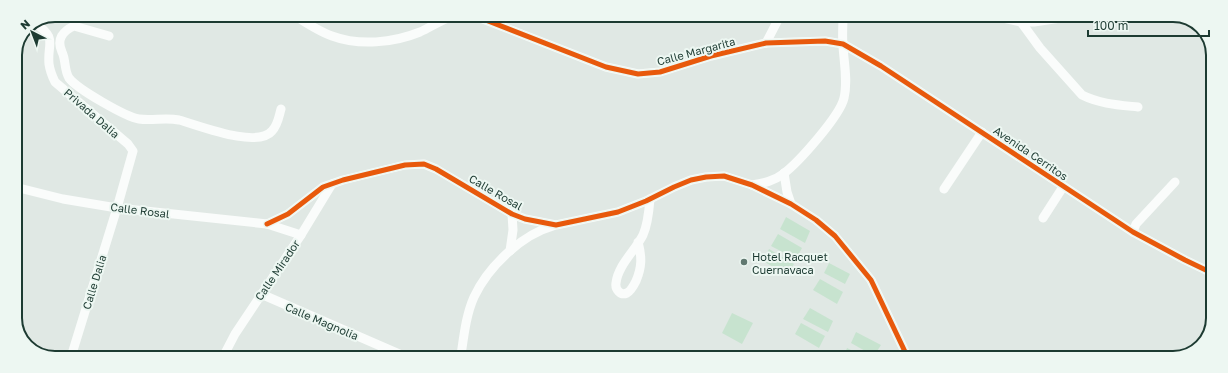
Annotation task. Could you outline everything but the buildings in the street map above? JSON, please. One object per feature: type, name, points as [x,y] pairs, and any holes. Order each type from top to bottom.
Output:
[{"type":"street","points":[[304,22],[332,36],[354,42],[381,41],[401,38],[420,32],[441,22]]},
{"type":"street","name":"Calle Margarita","points":[[491,22],[606,67],[638,74],[660,72],[711,56],[766,43],[825,41],[843,44]]},
{"type":"street","points":[[766,43],[777,22]]},
{"type":"street","points":[[752,185],[772,180],[784,173],[817,140],[832,120],[844,99],[846,81],[843,22]]},
{"type":"street","points":[[1021,22],[1034,22]]},
{"type":"street","points":[[1021,22],[1040,48],[1082,95],[1092,100],[1138,107]]},
{"type":"street","points":[[40,26],[48,34],[51,73],[65,69]]},
{"type":"street","points":[[109,36],[74,26],[66,30],[61,36],[59,43],[66,62],[65,69],[68,76],[77,86],[110,106],[138,119],[168,118],[245,138],[261,137],[272,132],[277,124],[281,109]]},
{"type":"street","name":"Avenida Cerritos","points":[[843,44],[881,66],[1133,232],[1172,254],[1206,270]]},
{"type":"street","name":"Privada Dalia","points":[[51,73],[55,82],[132,148],[132,154],[117,208]]},
{"type":"street","points":[[944,189],[982,132]]},
{"type":"street","name":"Calle Rosal","points":[[267,224],[288,214],[319,189],[366,174],[405,165],[424,164],[445,174],[512,214],[525,219],[556,225],[618,212],[650,199],[674,186],[691,180],[706,176],[724,176],[752,185],[791,204],[816,220],[836,236],[871,280],[905,351]]},
{"type":"street","points":[[784,173],[791,204]]},
{"type":"street","points":[[1133,232],[1136,224],[1175,182]]},
{"type":"street","name":"Calle Mirador","points":[[226,351],[235,334],[301,235],[332,184]]},
{"type":"street","points":[[1044,218],[1063,187]]},
{"type":"street","name":"Calle Rosal","points":[[22,189],[63,200],[117,208],[267,224],[301,235]]},
{"type":"street","points":[[638,242],[642,259],[640,271],[630,290],[626,293],[622,293],[618,291],[615,286],[616,281],[629,255],[643,234],[647,222],[650,199]]},
{"type":"street","name":"Calle Dalia","points":[[73,351],[117,208]]},
{"type":"street","points":[[510,251],[513,230],[512,214]]},
{"type":"street","points":[[461,351],[464,333],[474,298],[490,271],[510,251],[540,230],[556,225]]},
{"type":"street","name":"Calle Magnolia","points":[[261,294],[392,351]]},
{"type":"green space","points":[[786,217],[810,231],[805,243],[780,229]]},
{"type":"green space","points":[[778,234],[802,248],[796,259],[771,246]]},
{"type":"green space","points":[[769,249],[794,264],[787,275],[763,261]]},
{"type":"green space","points":[[829,263],[850,274],[845,284],[824,273]]},
{"type":"green space","points":[[820,279],[843,292],[837,304],[813,290]]},
{"type":"green space","points":[[810,308],[833,321],[828,332],[803,319]]},
{"type":"green space","points":[[732,313],[753,323],[742,344],[722,333]]},
{"type":"green space","points":[[801,323],[825,336],[819,348],[795,334]]},
{"type":"green space","points":[[856,332],[881,345],[877,351],[865,351],[851,343]]},
{"type":"green space","points":[[847,348],[853,351],[846,351]]},
{"type":"cycle path","points":[[491,22],[606,67],[638,74],[660,72],[711,56],[766,43],[825,41],[843,44],[881,66],[1133,232],[1206,270]]},
{"type":"cycle path","points":[[267,224],[288,214],[323,187],[343,180],[405,165],[424,164],[436,169],[512,214],[525,219],[556,225],[618,212],[691,180],[724,176],[752,185],[791,204],[816,220],[835,236],[871,280],[905,351]]},
{"type":"place","name":"Hotel Racquet Cuernavaca","points":[[744,262]]}]
